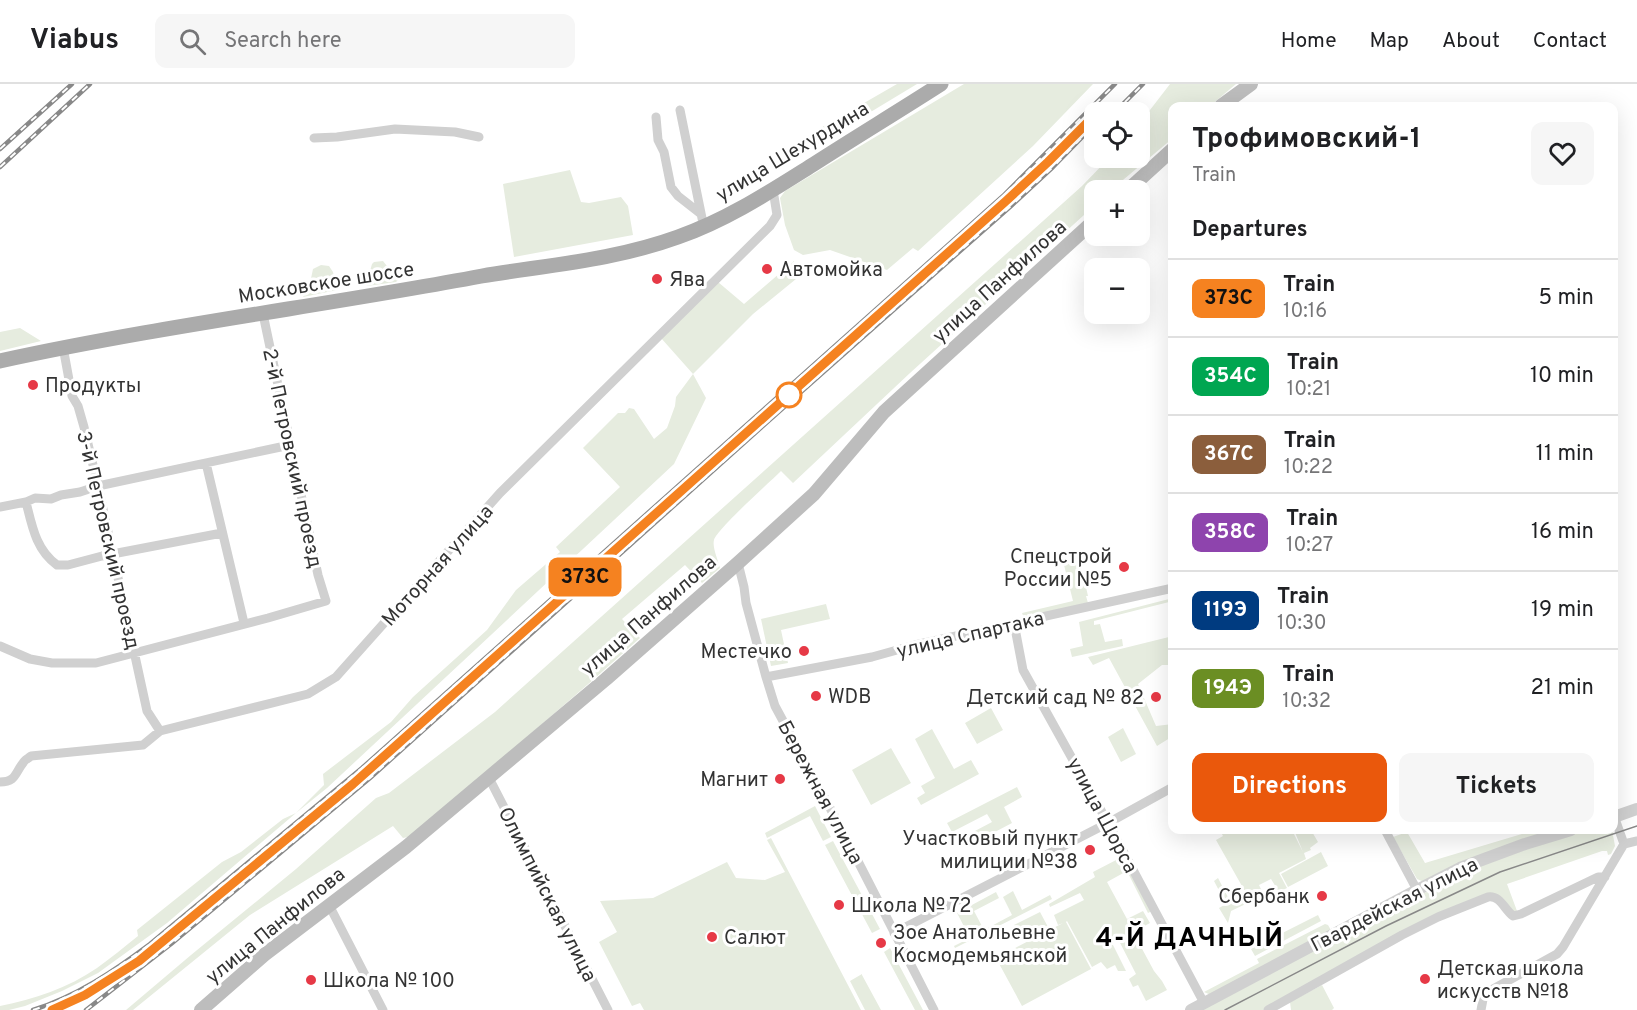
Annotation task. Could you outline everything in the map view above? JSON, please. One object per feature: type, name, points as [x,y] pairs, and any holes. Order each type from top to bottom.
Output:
[{"type":"main road","name":"улица Шехурдина","points":[[659,244],[702,221],[773,190],[941,84]]},
{"type":"main road","points":[[1226,102],[1251,84]]},
{"type":"main road","points":[[1139,180],[1168,154]]},
{"type":"main road","name":"улица Панфилова","points":[[203,1009],[264,955],[406,848],[606,679],[738,563],[813,494],[884,412],[1084,230]]},
{"type":"main road","name":"Московское шоссе","points":[[0,361],[63,347],[610,257],[659,244]]},
{"type":"street","points":[[680,110],[702,221]]},
{"type":"street","points":[[656,117],[658,140],[664,152],[671,187],[702,221]]},
{"type":"street","points":[[314,138],[395,129],[455,132],[478,137]]},
{"type":"street","name":"Моторная улица","points":[[0,782],[8,782],[14,777],[23,761],[31,756],[143,745],[160,731],[308,694],[336,677],[500,493],[770,226],[777,215],[773,190]]},
{"type":"street","name":"2-й Петровский проезд","points":[[244,623],[326,601],[318,575],[263,314]]},
{"type":"street","name":"3-й Петровский проезд","points":[[63,347],[72,396],[78,406],[98,486],[147,711],[160,731]]},
{"type":"street","points":[[0,507],[35,498],[51,498],[80,492],[98,486],[290,445]]},
{"type":"street","points":[[0,646],[30,659],[52,663],[96,663],[244,623],[206,463]]},
{"type":"street","points":[[26,502],[37,543],[45,555],[57,565],[69,566],[102,556],[222,533]]},
{"type":"street","name":"Бережная улица","points":[[738,563],[746,603],[775,706],[934,1010]]},
{"type":"street","name":"улица Спартака","points":[[766,677],[872,657],[1014,622],[1168,589]]},
{"type":"street","name":"улица Щорса","points":[[1014,622],[1023,670],[1204,1003]]},
{"type":"street","name":"Олимпийская улица","points":[[489,778],[608,1010]]},
{"type":"street","points":[[894,933],[1168,791]]},
{"type":"street","points":[[1618,816],[1637,809]]},
{"type":"street","points":[[1618,828],[1624,844]]},
{"type":"street","points":[[1387,834],[1418,890]]},
{"type":"street","name":"Гвардейская улица","points":[[1191,1010],[1418,890],[1488,856],[1558,834]]},
{"type":"street","points":[[1481,1010],[1484,994],[1557,954],[1624,844],[1637,841]]},
{"type":"street","points":[[1268,1010],[1402,935],[1488,897],[1497,898],[1513,916],[1598,877],[1605,877]]},
{"type":"street","points":[[329,905],[383,1010]]},
{"type":"shaded area","points":[[897,84],[917,84],[811,148],[812,133]]},
{"type":"shaded area","points":[[964,84],[1093,84],[1033,146],[918,251],[913,248],[887,270],[830,250],[803,255],[794,250],[785,225],[780,198],[785,191]]},
{"type":"shaded area","points":[[1170,84],[1236,84],[1215,102],[1168,102],[1168,142],[1150,157],[1150,110]]},
{"type":"shaded area","points":[[1099,168],[1137,168],[1123,180],[1088,180]]},
{"type":"shaded area","points":[[570,170],[581,202],[589,203],[621,197],[628,206],[633,235],[514,257],[503,184]]},
{"type":"shaded area","points":[[1084,184],[1084,215],[793,483],[781,471],[734,516],[714,540],[720,568],[702,583],[685,565],[622,619],[640,638],[413,836],[403,838],[393,826],[250,915],[133,1010],[126,1010],[296,869],[376,798],[389,793],[495,712]]},
{"type":"shaded area","points":[[383,261],[398,280],[367,286],[372,264]]},
{"type":"shaded area","points":[[794,261],[796,279],[753,314],[693,374],[661,338],[718,282],[744,304]]},
{"type":"shaded area","points":[[321,265],[329,266],[333,272],[337,290],[303,297],[309,288],[313,269]]},
{"type":"shaded area","points":[[20,328],[41,341],[0,351],[0,332]]},
{"type":"shaded area","points":[[693,374],[706,398],[674,464],[327,788],[296,813],[324,785],[323,774],[391,722],[413,697],[487,630],[516,590],[560,552],[556,547],[620,487],[583,448],[618,413],[625,413],[629,408],[634,409],[654,439],[667,428],[676,397]]},
{"type":"shaded area","points":[[1080,561],[1088,603],[1024,618],[1022,613],[1073,601],[1064,565]]},
{"type":"shaded area","points":[[1168,599],[1168,602],[1094,621],[1094,625],[1100,624],[1105,642],[1122,639],[1123,646],[1072,657],[1070,649],[1083,646],[1079,622]]},
{"type":"shaded area","points":[[826,604],[830,619],[781,630],[788,663],[771,666],[761,619]]},
{"type":"shaded area","points":[[1168,637],[1168,665],[1162,665],[1138,684],[1156,726],[1168,725],[1168,739],[1157,746],[1109,658],[1093,665],[1088,657]]},
{"type":"shaded area","points":[[991,708],[1003,730],[977,744],[965,723]]},
{"type":"shaded area","points":[[1123,728],[1136,754],[1121,762],[1108,737]]},
{"type":"shaded area","points":[[932,729],[954,769],[971,760],[979,774],[921,805],[917,798],[925,793],[921,786],[935,778],[915,739]]},
{"type":"shaded area","points":[[891,748],[911,783],[871,805],[852,770]]},
{"type":"shaded area","points":[[1017,787],[1022,797],[1004,807],[1012,823],[974,843],[971,837],[957,844],[956,841],[992,822],[987,814],[952,832],[947,823]]},
{"type":"shaded area","points":[[815,806],[831,837],[823,841],[810,816],[767,838],[765,833]]},
{"type":"shaded area","points":[[296,813],[167,923],[98,973],[25,1006],[0,1010],[0,1006],[63,987],[97,968],[138,936],[137,930],[222,862],[241,852],[283,819]]},
{"type":"shaded area","points":[[1111,833],[1152,911],[1148,913],[1127,871],[1107,882],[1127,919],[1143,911],[1150,923],[1133,932],[1167,990],[1146,1001],[1138,985],[1133,987],[1129,979],[1136,974],[1116,935],[1110,939],[1126,971],[1118,971],[1115,965],[1107,969],[1101,962],[1092,967],[1067,921],[1091,969],[1022,1006],[996,958],[1063,923],[1058,925],[1054,915],[1084,900],[1080,893],[1050,907],[1049,904],[1095,877],[1093,872],[1120,858],[1108,834]]},
{"type":"shaded area","points":[[1222,834],[1294,834],[1303,852],[1296,834],[1313,834],[1318,842],[1310,848],[1311,850],[1304,853],[1306,859],[1279,873],[1287,888],[1279,892],[1271,879],[1259,885],[1262,891],[1256,895],[1254,900],[1231,911],[1228,923],[1219,908],[1226,904],[1214,881],[1218,878],[1231,903],[1247,895],[1216,840],[1223,836]]},
{"type":"shaded area","points":[[1408,834],[1425,863],[1522,834],[1549,834],[1424,882],[1417,879],[1393,837]]},
{"type":"shaded area","points":[[1570,834],[1613,834],[1615,846],[1611,854],[1608,855],[1607,851],[1602,851],[1507,884],[1517,911],[1511,911],[1499,896],[1397,935],[1263,1010],[1199,1010],[1463,873],[1533,845]]},
{"type":"shaded area","name":"Салют","points":[[771,838],[861,1010],[644,1010],[640,1003],[632,1006],[599,942],[617,932],[600,901],[653,898],[727,862],[736,878],[765,880],[785,872],[767,840]]},
{"type":"shaded area","points":[[833,841],[880,929],[872,933],[825,845]]},
{"type":"shaded area","points":[[1321,852],[1328,866],[1288,887],[1281,874]]},
{"type":"shaded area","points":[[1013,891],[1022,910],[1050,895],[1052,899],[955,948],[954,946],[970,938],[957,913],[996,892],[999,898],[974,911],[984,930],[1012,915],[1003,897]]},
{"type":"shaded area","points":[[1040,912],[1048,927],[1021,940],[1014,925]]},
{"type":"shaded area","points":[[1318,915],[1321,921],[1255,956],[1251,949]]},
{"type":"shaded area","points":[[1325,924],[1332,932],[1211,995],[1204,992],[1259,963],[1257,959]]},
{"type":"shaded area","points":[[890,948],[923,1010],[915,1010],[884,952]]},
{"type":"shaded area","points":[[862,974],[881,1010],[865,1010],[850,981]]},
{"type":"shaded area","points":[[1322,985],[1334,1008],[1332,1010],[1291,1010],[1290,1002]]},
{"type":"tram line","points":[[1618,832],[1637,826]]},
{"type":"tram line","points":[[1225,1010],[1386,926],[1500,872],[1613,834]]},
{"type":"railway","points":[[0,149],[72,84]]},
{"type":"railway","points":[[0,167],[90,84]]},
{"type":"railway","points":[[33,1010],[80,990],[150,944],[362,768],[1003,196],[1115,84]]},
{"type":"railway","points":[[1125,102],[1143,84]]},
{"type":"railway","points":[[86,1010],[171,944],[370,778],[1011,206],[1084,135]]},
{"type":"train","name":"373C","points":[[52,1010],[85,995],[162,944],[353,784],[1006,201],[1084,126]]},
{"type":"place","name":"Автомойка","points":[[767,269]]},
{"type":"place","name":"Ява","points":[[657,279]]},
{"type":"place","name":"Продукты","points":[[33,385]]},
{"type":"place","name":"Спецстрой России №5","points":[[1124,567]]},
{"type":"place","name":"Местечко","points":[[804,651]]},
{"type":"place","name":"WDB","points":[[816,696]]},
{"type":"place","name":"Детский сад № 82","points":[[1156,697]]},
{"type":"place","name":"Магнит","points":[[780,779]]},
{"type":"place","name":"Участковый пункт милиции №38","points":[[1090,850]]},
{"type":"place","name":"Сбербанк","points":[[1322,896]]},
{"type":"place","name":"Школа № 72","points":[[839,905]]},
{"type":"place","name":"Салют","points":[[712,937]]},
{"type":"place","name":"Зое Анатольевне Космодемьянской","points":[[881,943]]},
{"type":"place","name":"Детская школа искусств №18","points":[[1425,979]]},
{"type":"place","name":"Школа № 100","points":[[311,980]]},
{"type":"district","name":"4-Й ДАЧНЫЙ","points":[[1190,937]]}]
